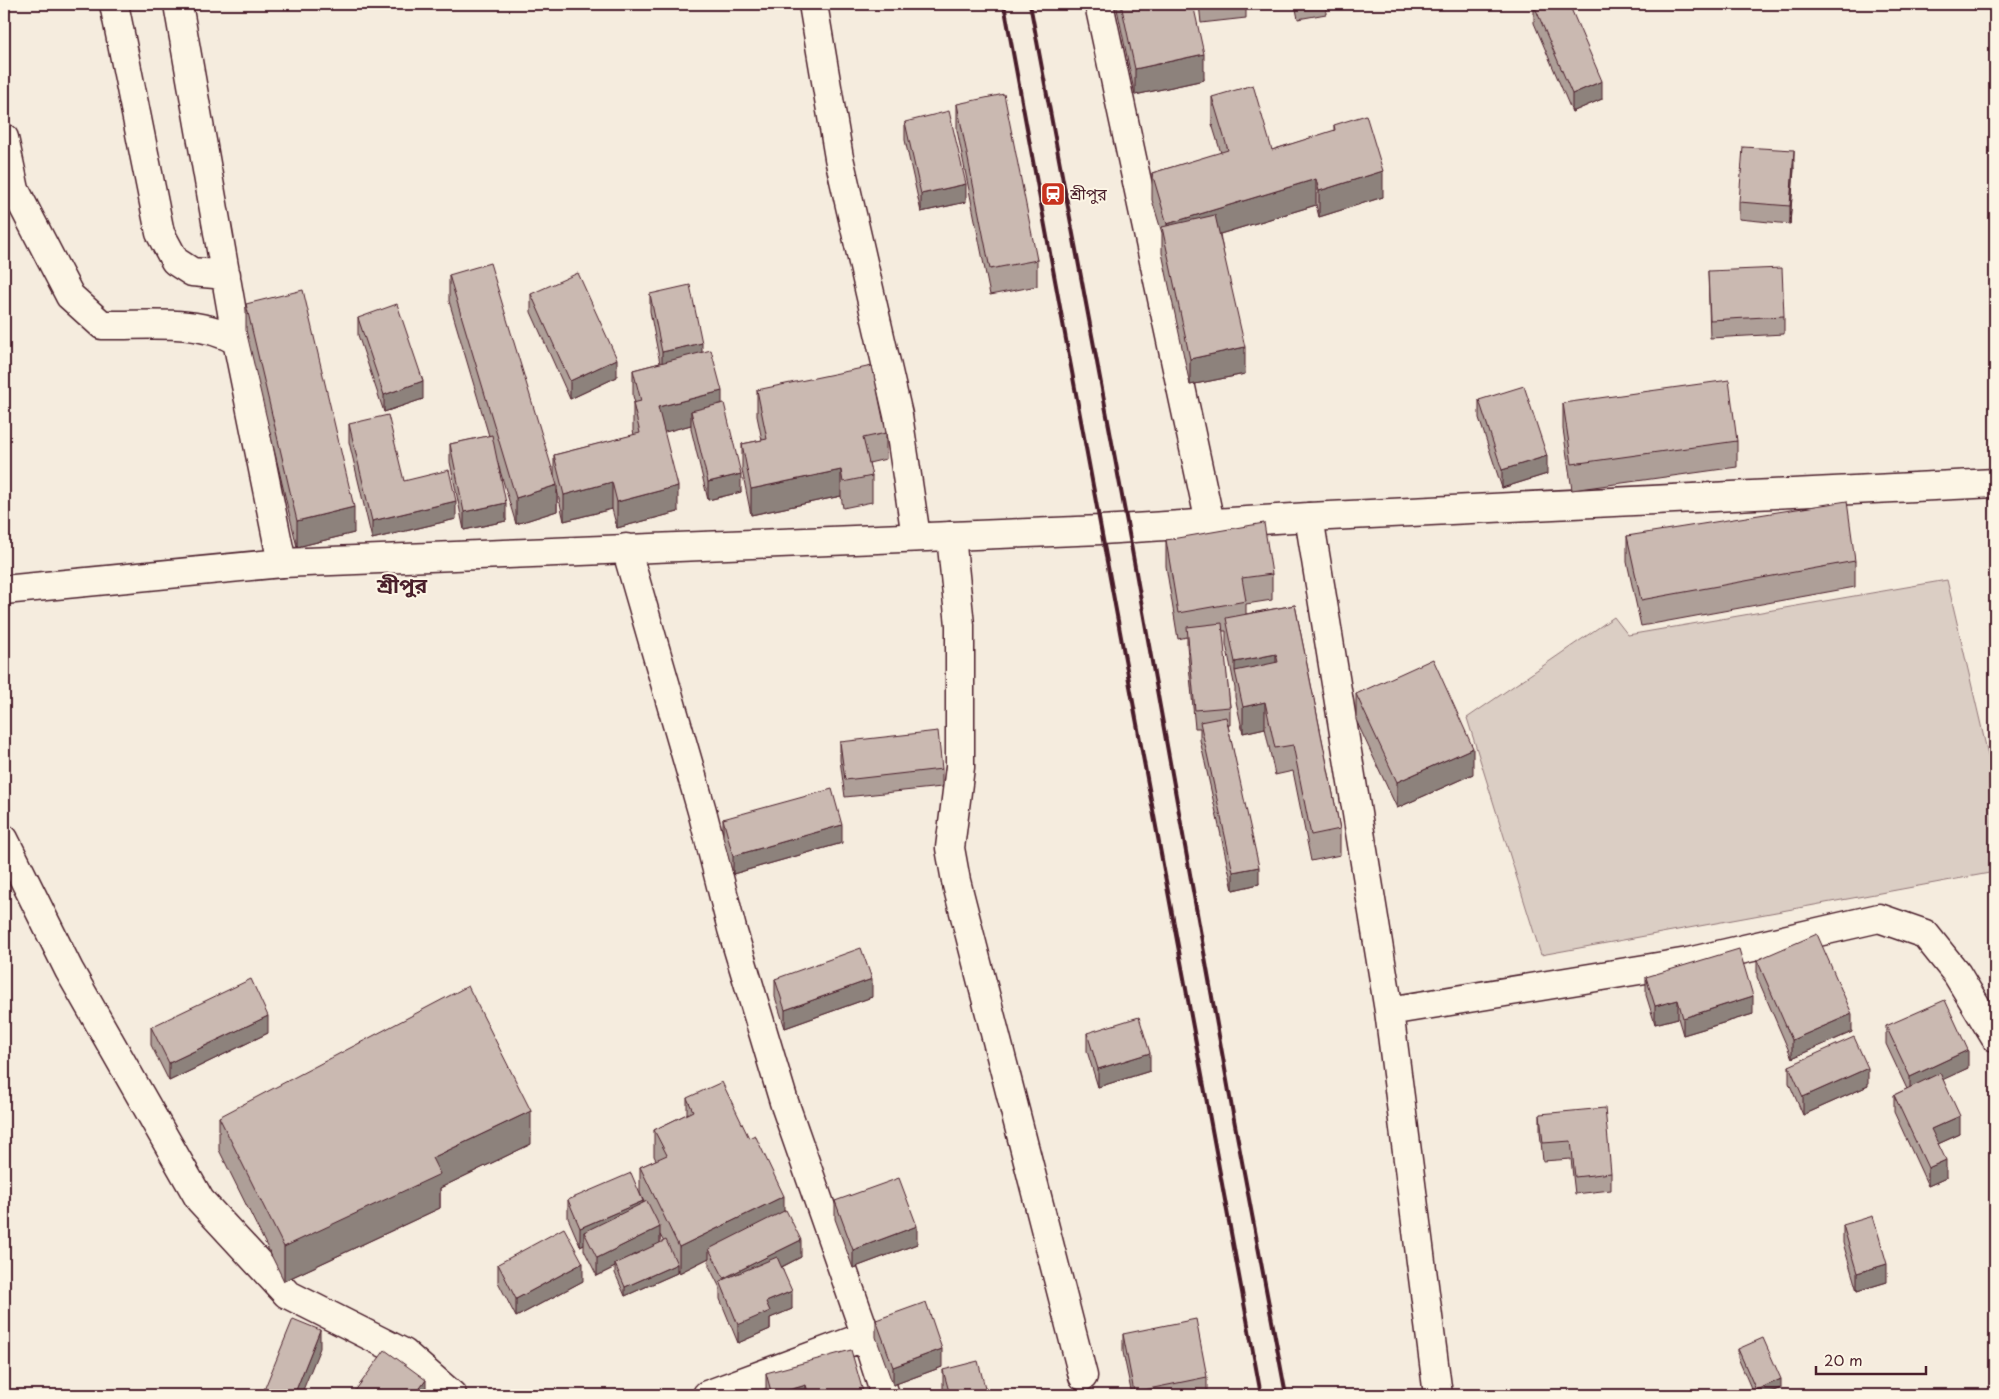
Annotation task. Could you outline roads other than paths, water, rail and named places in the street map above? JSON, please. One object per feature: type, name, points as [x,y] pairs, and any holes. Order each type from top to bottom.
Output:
[{"type":"street","points":[[114,4],[160,233],[175,260],[192,272],[226,274]]},
{"type":"street","points":[[178,4],[237,341],[282,563]]},
{"type":"street","points":[[813,4],[839,158],[898,415],[916,537]]},
{"type":"street","points":[[1099,4],[1210,523]]},
{"type":"street","points":[[4,138],[15,190],[57,272],[70,296],[102,326],[194,326],[222,332],[237,341]]},
{"type":"street","points":[[4,590],[282,563],[1101,530],[1309,517],[1995,483]]},
{"type":"street","points":[[1309,517],[1389,1011],[1438,1395]]},
{"type":"street","points":[[951,536],[960,625],[960,767],[950,848],[959,891],[1083,1376]]},
{"type":"street","points":[[626,548],[702,811],[732,929],[781,1093],[885,1395]]},
{"type":"street","points":[[4,839],[69,970],[200,1200],[286,1294],[404,1352],[452,1395]]},
{"type":"street","points":[[1389,1011],[1688,962],[1879,918],[1925,934],[1957,974],[1995,1036]]},
{"type":"street","points":[[706,1395],[866,1336]]},
{"type":"railway","points":[[1004,4],[1261,1395]]},
{"type":"railway","points":[[1030,4],[1128,528],[1233,1114],[1286,1395]]},
{"type":"place","name":"শ্রীপুর","points":[[1053,194]]},
{"type":"district","name":"শ্রীপুর","points":[[402,586]]}]
